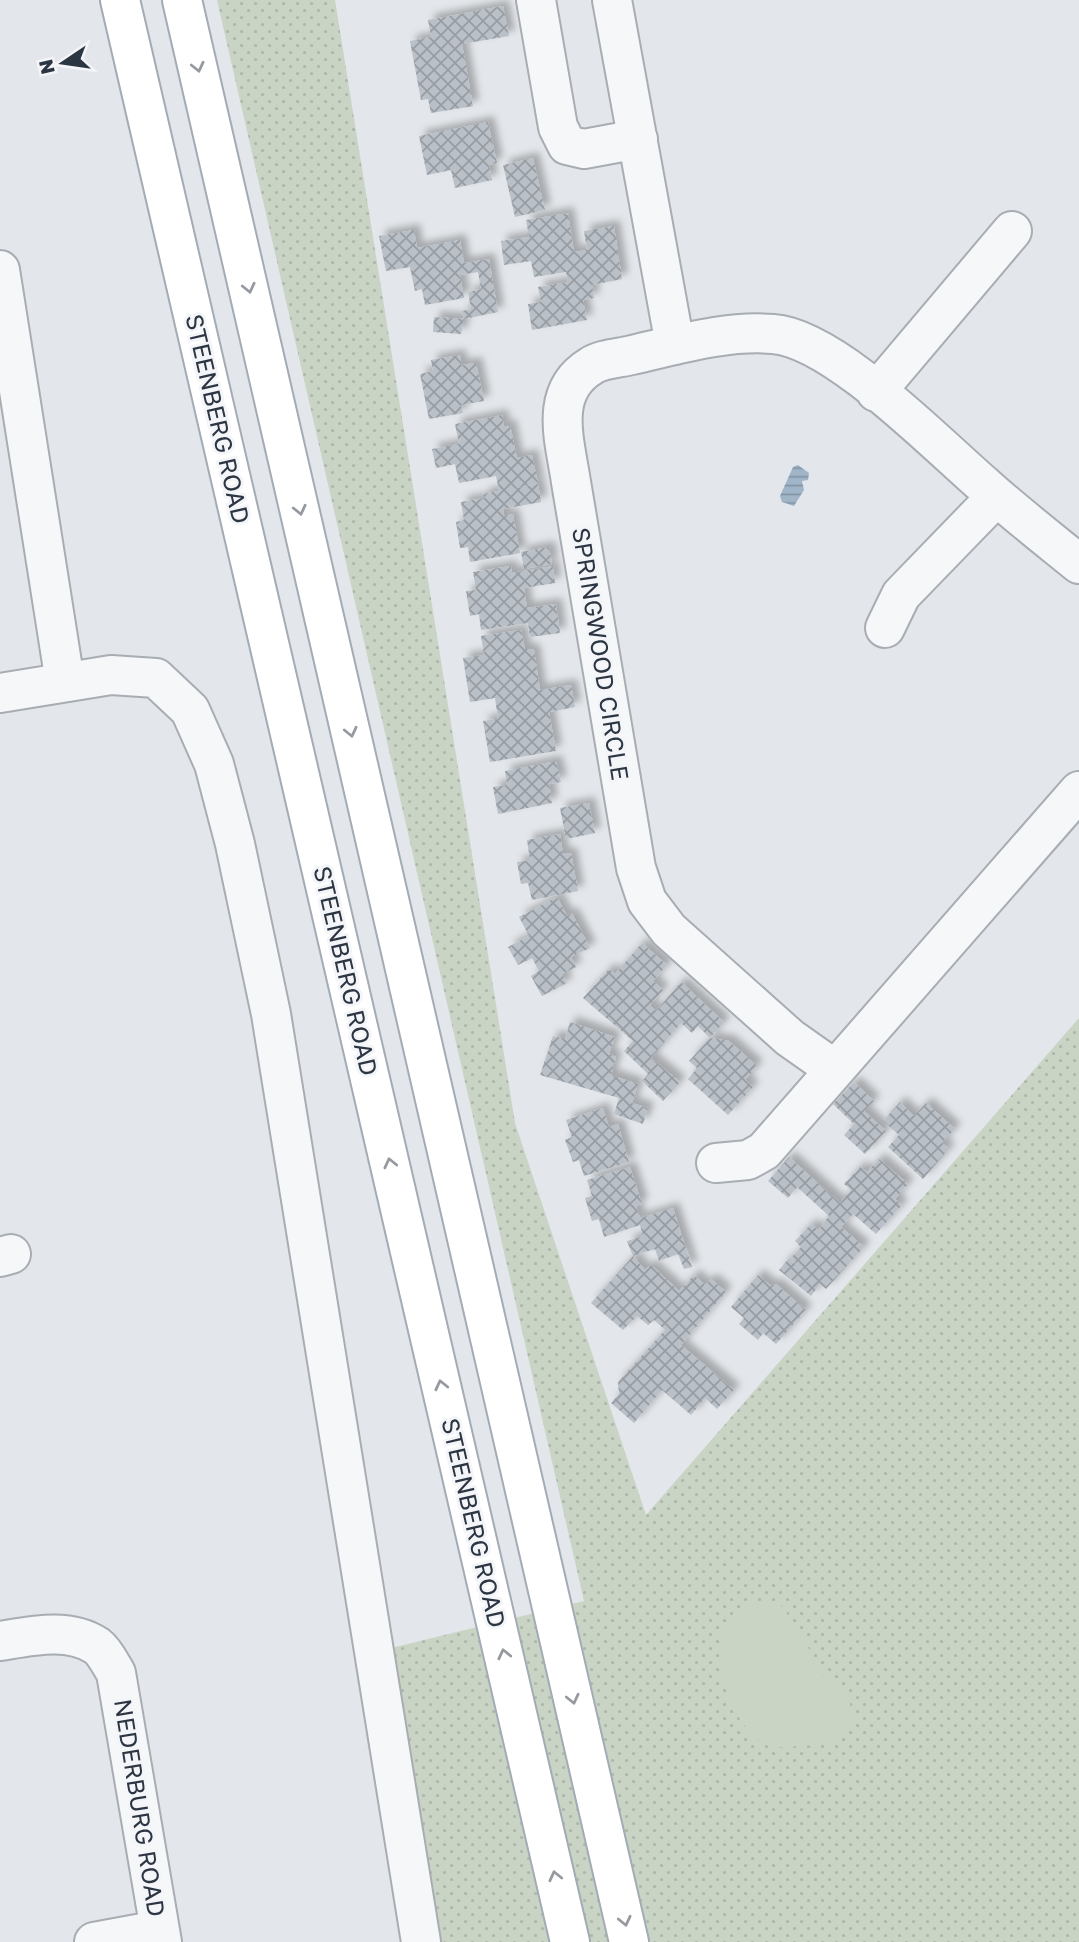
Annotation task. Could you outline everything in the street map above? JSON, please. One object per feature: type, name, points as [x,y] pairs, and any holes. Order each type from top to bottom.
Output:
[{"type":"main road","name":"STEENBERG ROAD","points":[[120,0],[570,1942]]},
{"type":"main road","points":[[183,0],[629,1942]]},
{"type":"street","points":[[536,0],[558,127],[567,145],[584,149],[638,139]]},
{"type":"street","points":[[612,0],[675,345]]},
{"type":"street","points":[[876,392],[1012,231]]},
{"type":"street","points":[[0,270],[65,682]]},
{"type":"street","name":"SPRINGWOOD CIRCLE","points":[[834,1069],[790,1038],[669,930],[647,901],[636,868],[562,418],[565,392],[591,366],[675,345],[735,335],[775,334],[815,345],[848,366],[996,497],[1079,564]]},
{"type":"street","points":[[885,628],[901,596],[996,497]]},
{"type":"street","points":[[0,693],[111,675],[156,678],[190,710],[214,764],[235,844],[271,1014],[421,1942]]},
{"type":"street","points":[[716,1163],[748,1160],[764,1151],[1079,791]]},
{"type":"street","name":"NEDERBURG ROAD","points":[[0,1641],[42,1634],[72,1636],[98,1647],[116,1673],[161,1936]]},
{"type":"street","points":[[94,1942],[161,1936]]},
{"type":"green space","points":[[217,0],[335,0],[515,1123],[646,1515],[1079,1018],[1079,1942],[421,1942],[375,1652],[584,1601]]},
{"type":"green space","points":[[755,1602],[779,1603],[803,1635],[819,1673],[848,1690],[853,1725],[842,1735],[817,1745],[773,1747],[755,1737],[743,1723],[732,1705],[725,1684],[721,1643],[726,1625],[736,1611]]},
{"type":"water","points":[[798,465],[809,473],[808,480],[802,481],[804,490],[794,506],[782,502],[780,496],[793,467]]},
{"type":"building","points":[[503,6],[509,36],[462,44],[473,106],[431,113],[428,99],[421,100],[410,41],[431,37],[428,20]]},
{"type":"building","points":[[488,122],[497,163],[489,165],[492,180],[455,188],[451,170],[427,175],[419,136]]},
{"type":"building","points":[[533,158],[545,210],[515,217],[503,165]]},
{"type":"building","points":[[568,213],[574,252],[587,250],[584,231],[614,226],[622,279],[592,285],[594,298],[583,300],[587,320],[532,330],[528,304],[541,302],[538,287],[568,282],[566,272],[534,277],[531,261],[504,265],[501,241],[529,237],[526,220]]},
{"type":"building","points":[[414,230],[417,248],[460,240],[464,263],[489,259],[498,312],[464,319],[462,311],[471,309],[468,292],[481,289],[478,272],[460,275],[464,298],[425,305],[422,289],[415,291],[410,267],[386,271],[379,236]]},
{"type":"building","points":[[434,317],[464,319],[461,334],[433,332]]},
{"type":"building","points":[[460,355],[461,365],[476,363],[484,401],[461,405],[463,413],[429,419],[420,374],[433,371],[431,360]]},
{"type":"building","points":[[502,415],[504,427],[510,425],[517,458],[532,455],[538,483],[507,490],[538,484],[541,502],[503,509],[504,516],[513,514],[520,553],[470,562],[468,547],[460,548],[456,522],[464,520],[461,502],[484,498],[483,494],[499,491],[496,476],[459,483],[455,464],[436,468],[432,449],[459,444],[455,424]]},
{"type":"building","points":[[549,547],[552,564],[524,569],[521,552]]},
{"type":"building","points":[[511,566],[512,573],[553,566],[555,583],[524,588],[527,608],[556,604],[560,633],[530,637],[528,623],[481,630],[479,614],[470,616],[466,591],[476,590],[473,572]]},
{"type":"building","points":[[521,630],[525,649],[534,650],[540,690],[571,685],[575,707],[549,712],[556,751],[490,762],[483,721],[498,719],[495,698],[470,702],[463,658],[484,655],[481,636]]},
{"type":"building","points":[[556,761],[561,782],[549,784],[552,803],[498,814],[493,787],[507,785],[505,771]]},
{"type":"building","points":[[589,803],[595,833],[566,839],[560,808]]},
{"type":"building","points":[[560,834],[563,854],[571,853],[578,891],[532,900],[528,883],[521,884],[517,862],[530,860],[527,840]]},
{"type":"building","points":[[557,897],[567,916],[572,913],[590,948],[571,957],[576,967],[562,974],[567,983],[542,996],[531,976],[539,971],[532,958],[518,965],[508,947],[529,936],[519,917]]},
{"type":"building","points":[[642,943],[667,965],[653,981],[663,990],[650,1005],[656,1011],[681,982],[724,1022],[710,1038],[698,1026],[692,1033],[681,1023],[651,1058],[680,1082],[663,1101],[642,1081],[648,1074],[624,1051],[633,1041],[583,998],[609,969],[615,974]]},
{"type":"building","points":[[570,1022],[615,1037],[609,1054],[616,1057],[611,1075],[638,1084],[632,1103],[648,1108],[643,1124],[614,1114],[619,1098],[540,1075],[553,1036],[565,1039]]},
{"type":"building","points":[[710,1038],[729,1041],[757,1066],[745,1080],[753,1087],[728,1115],[688,1079],[697,1068],[689,1061]]},
{"type":"building","points":[[854,1082],[874,1101],[864,1111],[886,1131],[865,1154],[844,1135],[854,1124],[833,1104]]},
{"type":"building","points":[[900,1102],[914,1116],[926,1103],[955,1129],[942,1143],[949,1149],[923,1179],[888,1147],[899,1135],[883,1121]]},
{"type":"building","points":[[603,1108],[609,1127],[618,1124],[629,1162],[584,1176],[579,1160],[573,1162],[565,1140],[572,1137],[566,1120]]},
{"type":"building","points":[[789,1157],[840,1203],[851,1190],[844,1184],[860,1167],[867,1172],[879,1159],[908,1184],[895,1199],[902,1205],[876,1234],[853,1214],[841,1227],[864,1247],[826,1289],[820,1284],[811,1296],[779,1270],[789,1258],[814,1280],[791,1258],[801,1247],[795,1241],[811,1224],[818,1230],[829,1216],[797,1187],[788,1198],[768,1181]]},
{"type":"building","points":[[630,1167],[642,1204],[636,1206],[640,1218],[673,1208],[692,1267],[684,1269],[678,1254],[659,1261],[655,1249],[633,1256],[627,1241],[643,1236],[640,1225],[604,1237],[599,1219],[592,1221],[585,1198],[592,1196],[587,1180]]},
{"type":"building","points":[[633,1256],[645,1270],[651,1265],[679,1291],[694,1275],[705,1285],[711,1279],[726,1292],[681,1345],[734,1390],[717,1409],[705,1398],[691,1415],[662,1390],[634,1423],[611,1403],[619,1394],[618,1382],[665,1330],[654,1320],[648,1325],[637,1316],[623,1330],[591,1303]]},
{"type":"building","points":[[758,1275],[771,1286],[776,1284],[806,1310],[776,1344],[763,1333],[758,1340],[739,1324],[744,1318],[731,1307]]}]
